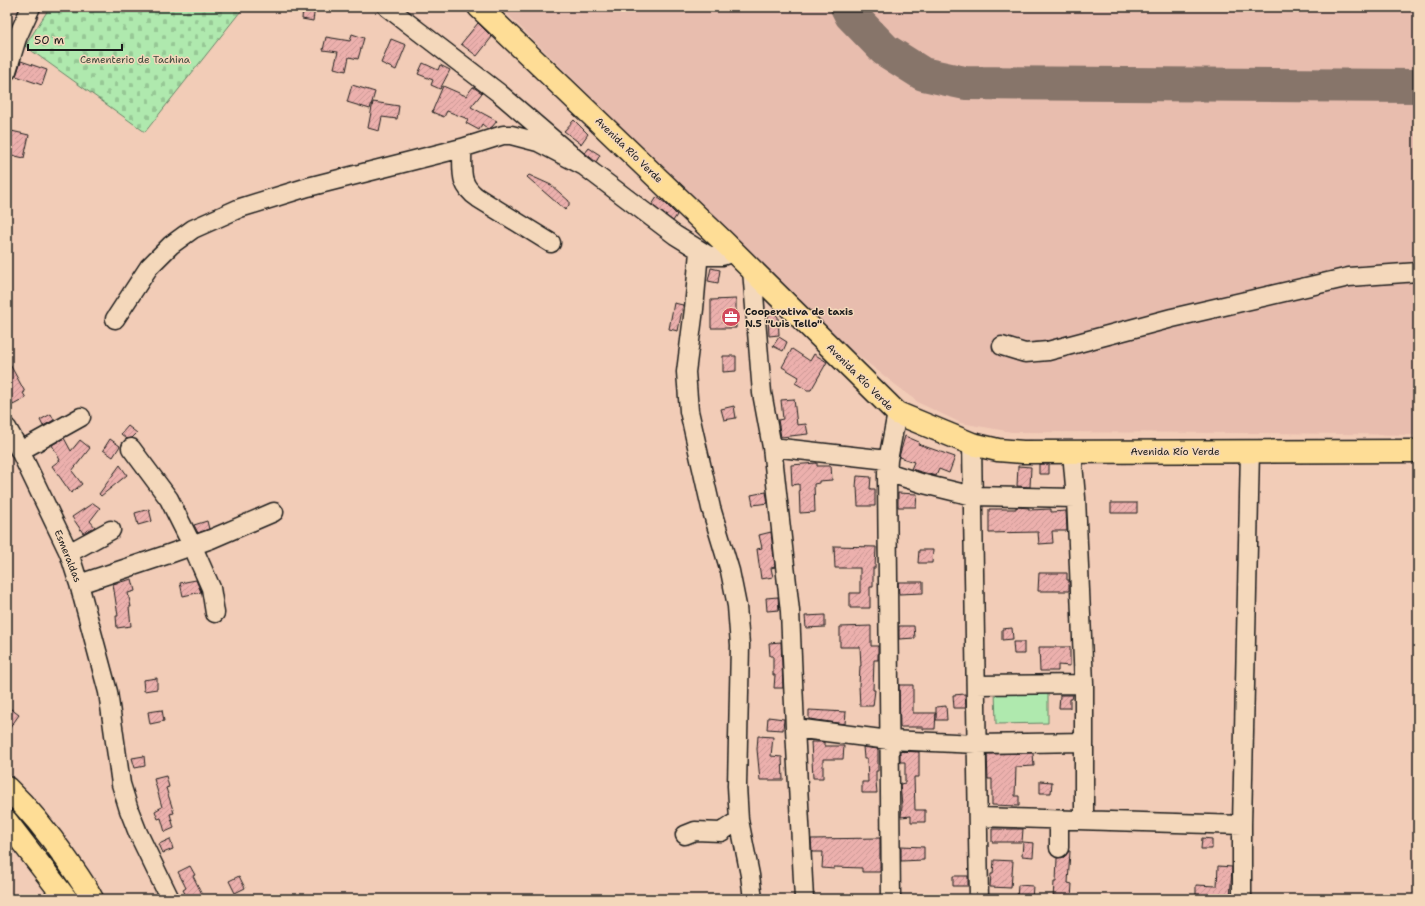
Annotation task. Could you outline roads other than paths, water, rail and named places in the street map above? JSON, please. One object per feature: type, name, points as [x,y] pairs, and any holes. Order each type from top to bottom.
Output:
[{"type":"main road","name":"Avenida Río Verde","points":[[479,7],[734,252],[897,414],[972,444],[998,450],[1023,452],[1250,450],[1418,451]]},
{"type":"main road","points":[[7,788],[23,804],[53,840],[86,887],[92,899]]},
{"type":"main road","points":[[7,822],[66,899]]},
{"type":"street","points":[[7,71],[17,38],[31,7]]},
{"type":"street","points":[[387,7],[499,93],[584,166],[699,251],[715,257],[734,252]]},
{"type":"street","points":[[115,319],[149,267],[171,245],[193,229],[240,208],[308,187],[462,148],[493,138],[511,135],[538,142],[584,166]]},
{"type":"street","points":[[462,148],[463,182],[468,189],[478,198],[551,243]]},
{"type":"street","points":[[699,251],[694,309],[686,372],[689,411],[712,508],[730,571],[738,606],[740,645],[737,786],[739,820],[750,875],[753,899]]},
{"type":"street","points":[[752,270],[762,393],[772,447],[790,611],[804,899]]},
{"type":"street","points":[[1002,346],[1026,353],[1048,351],[1172,318],[1349,277],[1418,272]]},
{"type":"street","points":[[891,899],[888,466],[897,414]]},
{"type":"street","points":[[20,451],[81,417]]},
{"type":"street","name":"Esmeraldas","points":[[7,428],[20,451],[69,553],[79,584],[108,692],[122,784],[129,810],[138,833],[170,899]]},
{"type":"street","points":[[972,444],[979,899]]},
{"type":"street","points":[[772,447],[888,466],[924,484],[973,496],[1076,498]]},
{"type":"street","points":[[131,448],[169,499],[211,588],[215,613]]},
{"type":"street","points":[[1242,899],[1242,825],[1250,450]]},
{"type":"street","points":[[1072,452],[1076,498],[1084,684],[1084,820]]},
{"type":"street","points":[[79,584],[166,556],[211,539],[274,512]]},
{"type":"street","points":[[69,553],[111,530]]},
{"type":"street","points":[[976,685],[1084,684]]},
{"type":"street","points":[[795,728],[889,740],[977,744],[1084,742]]},
{"type":"street","points":[[978,817],[1242,825]]},
{"type":"street","points":[[685,836],[695,831],[721,832],[739,820]]},
{"type":"street","points":[[1059,820],[1059,848]]},
{"type":"place","name":"Cooperativa de taxis N.5 \"Luis Tello\"","points":[[731,317]]},
{"type":"park label","name":"Cementerio de Tachina","points":[[135,59]]}]
